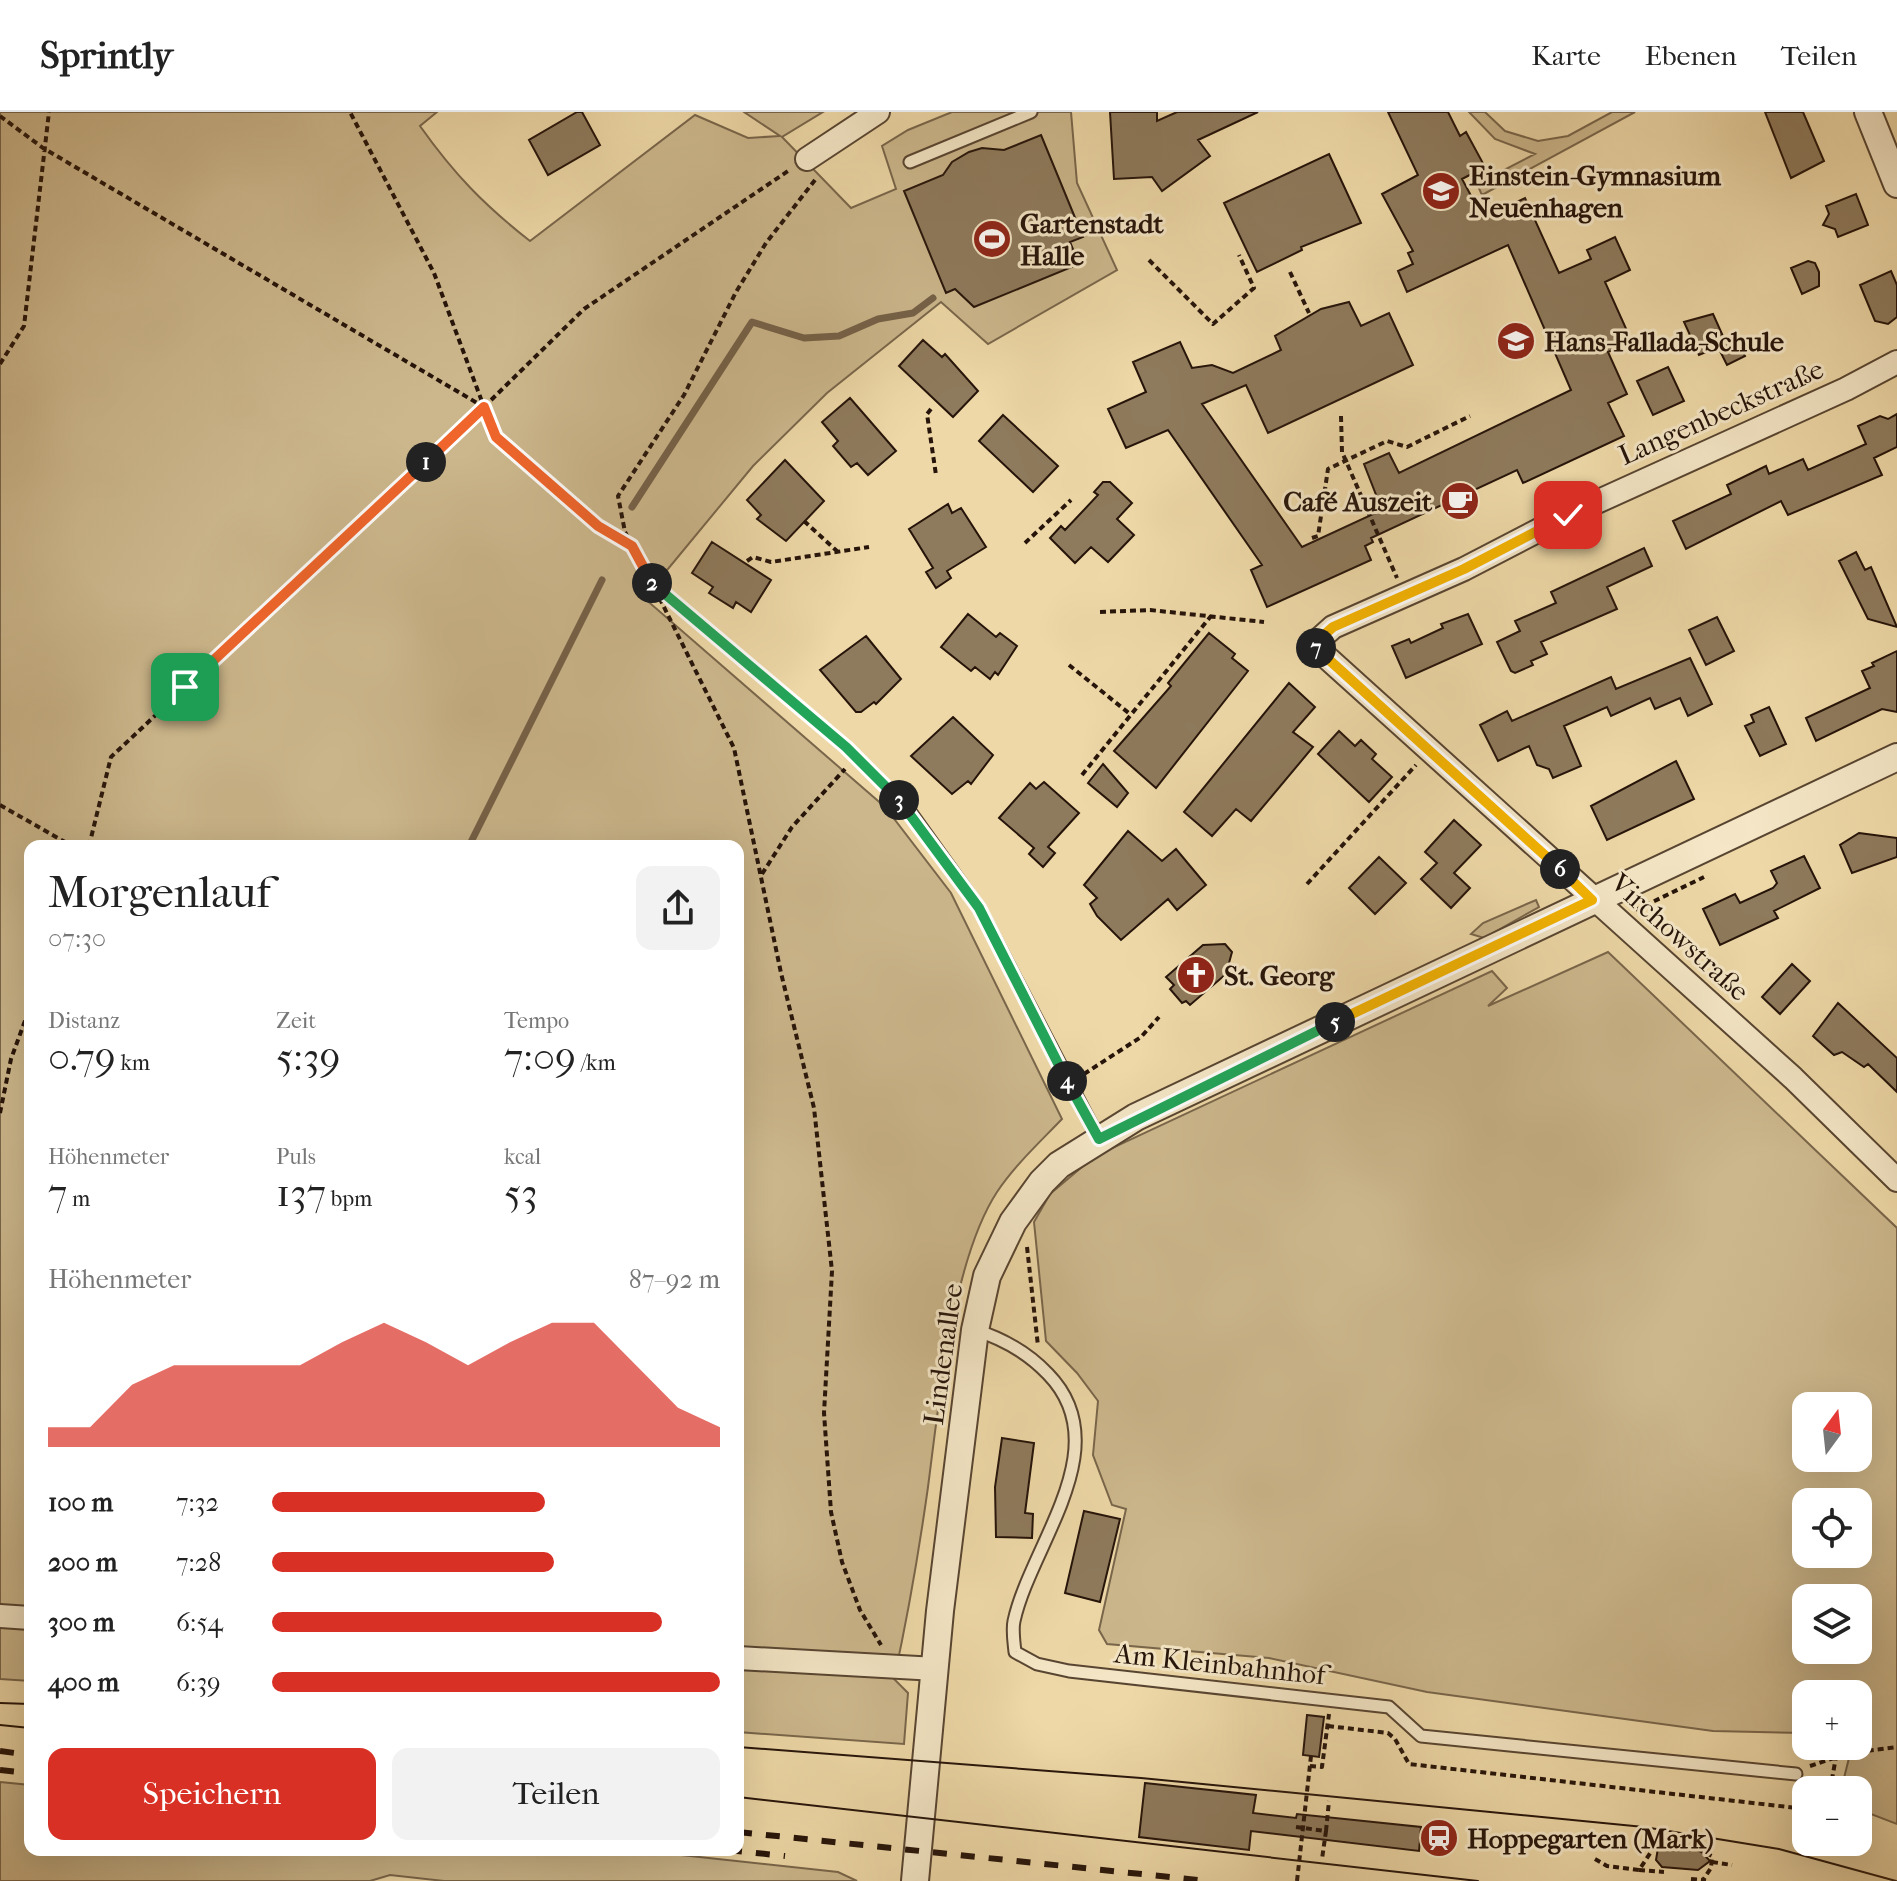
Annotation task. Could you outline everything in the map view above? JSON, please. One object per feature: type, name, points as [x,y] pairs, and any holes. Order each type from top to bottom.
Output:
[{"type":"street","points":[[807,159],[878,112]]},
{"type":"street","points":[[1868,112],[1897,184]]},
{"type":"street","name":"Langenbeckstraße","points":[[1313,645],[1333,627],[1404,596],[1568,515],[1846,389],[1897,362]]},
{"type":"street","name":"Virchowstraße","points":[[1313,645],[1793,1078],[1897,1180]]},
{"type":"street","name":"Lindenallee","points":[[915,1881],[975,1330],[987,1276],[1013,1222],[1042,1182],[1099,1139],[1150,1111],[1601,908],[1897,757]]},
{"type":"street","points":[[0,1616],[24,1618]]},
{"type":"street","points":[[744,1658],[936,1669]]},
{"type":"lane","points":[[910,162],[1031,112]]},
{"type":"lane","points":[[856,757],[909,810],[979,908],[1099,1139]]},
{"type":"lane","name":"Am Kleinbahnhof","points":[[975,1330],[1000,1338],[1036,1362],[1068,1401],[1075,1423],[1076,1447],[1067,1485],[1013,1622],[1015,1652],[1037,1664],[1069,1671],[1389,1707],[1421,1736],[1796,1774]]},
{"type":"path","points":[[0,364],[24,326],[49,112]]},
{"type":"path","points":[[350,112],[434,273],[496,437],[598,526],[632,546]]},
{"type":"path","points":[[0,116],[43,148],[484,407]]},
{"type":"path","points":[[90,840],[111,757],[584,309],[807,159],[818,177],[766,243],[736,292],[684,395],[618,496],[625,532],[734,748],[781,973],[814,1108],[832,1271],[824,1413],[831,1512],[842,1562],[860,1610],[886,1654]]},
{"type":"path","points":[[1149,260],[1213,324],[1254,288],[1239,255]]},
{"type":"path","points":[[1290,272],[1309,313]]},
{"type":"path","points":[[931,409],[927,414],[936,475]]},
{"type":"path","points":[[1341,416],[1346,460],[1404,596]]},
{"type":"path","points":[[1312,538],[1318,536],[1328,469],[1387,441],[1407,447],[1470,416]]},
{"type":"path","points":[[1025,543],[1071,500]]},
{"type":"path","points":[[804,521],[838,552]]},
{"type":"path","points":[[747,561],[753,557],[771,562],[869,547]]},
{"type":"path","points":[[655,588],[856,757],[792,827],[762,874]]},
{"type":"path","points":[[1100,612],[1150,610],[1264,622]]},
{"type":"path","points":[[1082,775],[1211,616]]},
{"type":"path","points":[[1069,665],[1130,714]]},
{"type":"path","points":[[1307,884],[1429,750]]},
{"type":"path","points":[[0,805],[61,840]]},
{"type":"path","points":[[1601,908],[1632,912],[1713,873]]},
{"type":"path","points":[[1068,1084],[1141,1037],[1159,1017]]},
{"type":"path","points":[[0,1113],[11,1059],[24,1023]]},
{"type":"path","points":[[1026,1233],[1038,1340],[1036,1362]]},
{"type":"path","points":[[1310,1766],[1322,1767],[1331,1700]]},
{"type":"path","points":[[1328,1726],[1388,1733],[1395,1739],[1409,1764],[1792,1807]]},
{"type":"path","points":[[1872,1751],[1897,1747]]},
{"type":"path","points":[[1297,1881],[1311,1756]]},
{"type":"path","points":[[1796,1774],[1829,1760]]},
{"type":"path","points":[[1322,1859],[1329,1801]]},
{"type":"path","points":[[1296,1827],[1326,1831]]},
{"type":"path","points":[[1639,1870],[1659,1841],[1695,1848],[1712,1856],[1706,1881],[1691,1879]]},
{"type":"path","points":[[1595,1859],[1607,1866],[1664,1872]]},
{"type":"path","points":[[1712,1862],[1732,1865]]},
{"type":"shaded area","points":[[0,112],[437,112],[420,126],[470,188],[530,241],[695,115],[748,138],[780,136],[744,112],[823,112],[782,137],[851,208],[896,189],[882,146],[908,130],[952,112],[1071,112],[1077,183],[1117,270],[988,344],[941,302],[827,393],[753,466],[644,598],[885,807],[951,893],[1062,1119],[997,1192],[982,1221],[958,1294],[943,1375],[917,1559],[894,1679],[908,1693],[904,1744],[744,1732],[744,840],[24,840],[24,1681],[0,1679]]},
{"type":"shaded area","points":[[1469,112],[1485,112],[1505,131],[1538,141],[1568,136],[1612,112],[1635,112],[1482,195],[1477,184],[1535,154],[1495,139]]},
{"type":"shaded area","points":[[1536,900],[1539,907],[1484,938],[1471,934],[1483,923]]},
{"type":"shaded area","points":[[1608,952],[1897,1228],[1897,1824],[1872,1814],[1872,1776],[1844,1776],[1848,1760],[1872,1760],[1872,1680],[1792,1680],[1792,1733],[1713,1731],[1427,1692],[1269,1658],[1107,1644],[1099,1630],[1126,1509],[1112,1505],[1093,1455],[1098,1401],[1077,1373],[1046,1341],[1034,1222],[1050,1194],[1095,1156],[1492,971],[1507,988],[1488,1006]]},
{"type":"shaded area","points":[[0,1782],[24,1784],[24,1856],[690,1856],[838,1872],[857,1881],[444,1881],[390,1875],[370,1881],[0,1881]]},
{"type":"building","points":[[582,112],[600,145],[548,175],[529,140]]},
{"type":"building","points":[[1110,112],[1157,112],[1157,121],[1177,112],[1258,112],[1198,140],[1210,156],[1162,191],[1152,177],[1114,179]]},
{"type":"building","points":[[1388,112],[1448,112],[1460,136],[1466,132],[1485,167],[1462,179],[1483,218],[1525,198],[1559,273],[1591,259],[1587,250],[1615,237],[1630,270],[1605,282],[1632,342],[1608,352],[1627,394],[1608,403],[1624,436],[1523,483],[1517,470],[1371,538],[1373,542],[1365,546],[1371,560],[1267,607],[1251,570],[1262,565],[1168,430],[1126,448],[1108,409],[1146,392],[1133,362],[1180,342],[1192,368],[1212,365],[1233,373],[1281,350],[1275,336],[1321,309],[1349,302],[1361,326],[1389,313],[1413,365],[1268,433],[1246,385],[1202,404],[1302,547],[1382,510],[1364,464],[1389,453],[1399,473],[1571,390],[1508,245],[1407,292],[1398,271],[1413,264],[1408,253],[1413,251],[1382,194],[1418,175]]},
{"type":"building","points":[[1765,112],[1803,112],[1824,161],[1791,178]]},
{"type":"building","name":"Gartenstadt Halle","points":[[1041,135],[1083,237],[1070,242],[1079,264],[974,307],[955,289],[946,293],[904,191],[943,175],[952,162],[969,152],[982,148],[1004,150]]},
{"type":"building","points":[[1329,154],[1361,223],[1301,247],[1302,250],[1257,272],[1224,203]]},
{"type":"building","points":[[1856,194],[1868,225],[1838,237],[1835,229],[1823,225],[1829,214],[1826,206]]},
{"type":"building","points":[[1808,261],[1815,263],[1819,272],[1819,286],[1802,294],[1791,268]]},
{"type":"building","points":[[1891,271],[1897,285],[1897,317],[1888,324],[1875,321],[1860,285]]},
{"type":"building","points":[[1713,314],[1726,343],[1736,338],[1745,356],[1727,365],[1718,347],[1699,355],[1684,322]]},
{"type":"building","points":[[923,340],[942,357],[945,354],[978,391],[953,417],[899,366]]},
{"type":"building","points":[[1668,367],[1684,401],[1653,415],[1637,381]]},
{"type":"building","points":[[850,398],[896,451],[868,475],[857,463],[851,467],[833,446],[838,441],[822,422]]},
{"type":"building","points":[[1897,414],[1897,447],[1874,458],[1882,475],[1788,515],[1781,501],[1686,549],[1673,521],[1731,494],[1727,485],[1766,466],[1769,474],[1803,459],[1808,470],[1866,444],[1858,426],[1880,416],[1888,419]]},
{"type":"building","points":[[1003,415],[1058,466],[1033,492],[979,441]]},
{"type":"building","points":[[785,460],[824,501],[786,541],[757,519],[761,515],[747,500]]},
{"type":"building","points":[[1103,482],[1110,482],[1132,503],[1117,519],[1134,535],[1108,562],[1091,547],[1075,563],[1050,538],[1061,526],[1065,530],[1098,495],[1094,492]]},
{"type":"building","points":[[948,504],[952,513],[961,508],[986,547],[947,571],[951,578],[936,588],[926,572],[933,568],[909,529]]},
{"type":"building","points":[[712,542],[771,580],[751,612],[736,602],[733,608],[709,593],[713,587],[692,573]]},
{"type":"building","points":[[1644,548],[1652,566],[1607,587],[1617,609],[1541,642],[1547,654],[1531,661],[1533,665],[1515,673],[1511,671],[1497,642],[1520,631],[1515,621],[1556,603],[1551,592]]},
{"type":"building","points":[[1856,552],[1865,570],[1871,567],[1897,627],[1868,619],[1839,561]]},
{"type":"building","points":[[968,614],[996,637],[1000,633],[1017,646],[998,675],[995,672],[990,679],[975,667],[971,671],[941,647]]},
{"type":"building","points":[[1468,614],[1482,644],[1406,678],[1392,646],[1409,639],[1411,643],[1443,628],[1441,624]]},
{"type":"building","points":[[1717,617],[1734,651],[1706,665],[1689,630]]},
{"type":"building","points":[[1209,633],[1235,654],[1232,658],[1248,671],[1156,788],[1114,751],[1171,686],[1168,683]]},
{"type":"building","points":[[866,636],[901,679],[876,704],[874,702],[861,712],[856,712],[820,670]]},
{"type":"building","points":[[1897,651],[1897,712],[1882,709],[1816,741],[1806,718],[1870,688],[1862,671]]},
{"type":"building","points":[[1690,658],[1712,704],[1688,716],[1680,698],[1655,709],[1650,698],[1611,716],[1607,707],[1564,726],[1581,766],[1553,778],[1549,769],[1537,765],[1529,746],[1498,761],[1480,725],[1507,711],[1512,721],[1611,677],[1616,689]]},
{"type":"building","points":[[1289,683],[1315,707],[1293,732],[1313,747],[1251,821],[1236,809],[1212,836],[1184,812]]},
{"type":"building","points":[[1769,707],[1786,744],[1760,756],[1745,726],[1754,722],[1751,715]]},
{"type":"building","points":[[953,717],[993,755],[971,784],[968,781],[952,794],[911,756]]},
{"type":"building","points":[[1339,731],[1355,746],[1361,740],[1376,754],[1372,759],[1392,777],[1369,802],[1318,754]]},
{"type":"building","points":[[1676,761],[1694,799],[1607,840],[1591,806]]},
{"type":"building","points":[[1103,764],[1128,793],[1117,807],[1088,783]]},
{"type":"building","points":[[1044,782],[1079,813],[1048,847],[1055,853],[1043,867],[1029,854],[1034,848],[999,818],[1030,783],[1036,789]]},
{"type":"building","points":[[1454,820],[1481,845],[1454,873],[1470,888],[1451,908],[1421,879],[1437,863],[1425,852]]},
{"type":"building","points":[[1128,831],[1162,861],[1176,849],[1206,885],[1177,910],[1168,899],[1121,940],[1097,916],[1090,904],[1097,898],[1084,885]]},
{"type":"building","points":[[1859,833],[1897,838],[1897,857],[1852,873],[1840,845]]},
{"type":"building","points":[[1804,856],[1820,888],[1774,911],[1778,918],[1720,945],[1703,909],[1735,894],[1740,903],[1773,888],[1777,883],[1771,871]]},
{"type":"building","points":[[1379,857],[1406,883],[1375,914],[1349,888]]},
{"type":"building","name":"St. Georg","points":[[1225,944],[1232,952],[1226,974],[1190,1005],[1186,1001],[1182,1003],[1170,989],[1174,985],[1166,977],[1203,945]]},
{"type":"building","points":[[1792,964],[1810,981],[1780,1014],[1762,997]]},
{"type":"building","points":[[1838,1003],[1897,1058],[1897,1092],[1868,1064],[1864,1067],[1842,1052],[1834,1055],[1813,1036]]},
{"type":"building","points":[[1002,1438],[1034,1443],[1025,1513],[1033,1514],[1032,1538],[996,1537],[995,1487]]},
{"type":"building","points":[[1084,1511],[1120,1519],[1100,1602],[1065,1593]]},
{"type":"building","points":[[1307,1715],[1324,1717],[1319,1757],[1303,1755]]},
{"type":"building","points":[[1145,1783],[1256,1795],[1253,1813],[1296,1818],[1297,1814],[1421,1827],[1419,1851],[1251,1831],[1249,1850],[1139,1837]]},
{"type":"building","points":[[1659,1842],[1700,1850],[1710,1861],[1698,1870],[1662,1867],[1656,1860]]},
{"type":"waterway","points":[[632,507],[752,322],[804,338],[839,336],[878,319],[913,313],[933,298]]},
{"type":"waterway","points":[[472,840],[602,580]]},
{"type":"tram line","points":[[0,1703],[24,1704]]},
{"type":"tram line","points":[[0,1725],[24,1727]]},
{"type":"tram line","points":[[744,1747],[1141,1778],[1644,1827],[1779,1849],[1896,1881]]},
{"type":"tram line","points":[[744,1798],[1478,1881]]},
{"type":"railway","points":[[0,1751],[24,1754]]},
{"type":"railway","points":[[0,1770],[24,1772]]},
{"type":"railway","points":[[744,1833],[1208,1881]]},
{"type":"railway","points":[[744,1852],[785,1856]]},
{"type":"place","name":"Einstein-Gymnasium Neuenhagen","points":[[1441,191]]},
{"type":"place","name":"Gartenstadt Halle","points":[[992,239]]},
{"type":"place","name":"Hans-Fallada-Schule","points":[[1516,341]]},
{"type":"place","name":"Café Auszeit","points":[[1460,501]]},
{"type":"place","name":"St. Georg","points":[[1196,975]]},
{"type":"place","name":"Hoppegarten (Mark)","points":[[1439,1838]]},
{"type":"route","points":[[185,687],[484,407],[496,437],[598,526],[632,546],[655,588],[846,747],[909,810],[979,908],[1099,1139],[1136,1117],[1592,900],[1313,645],[1333,627],[1464,569],[1568,515]]}]
